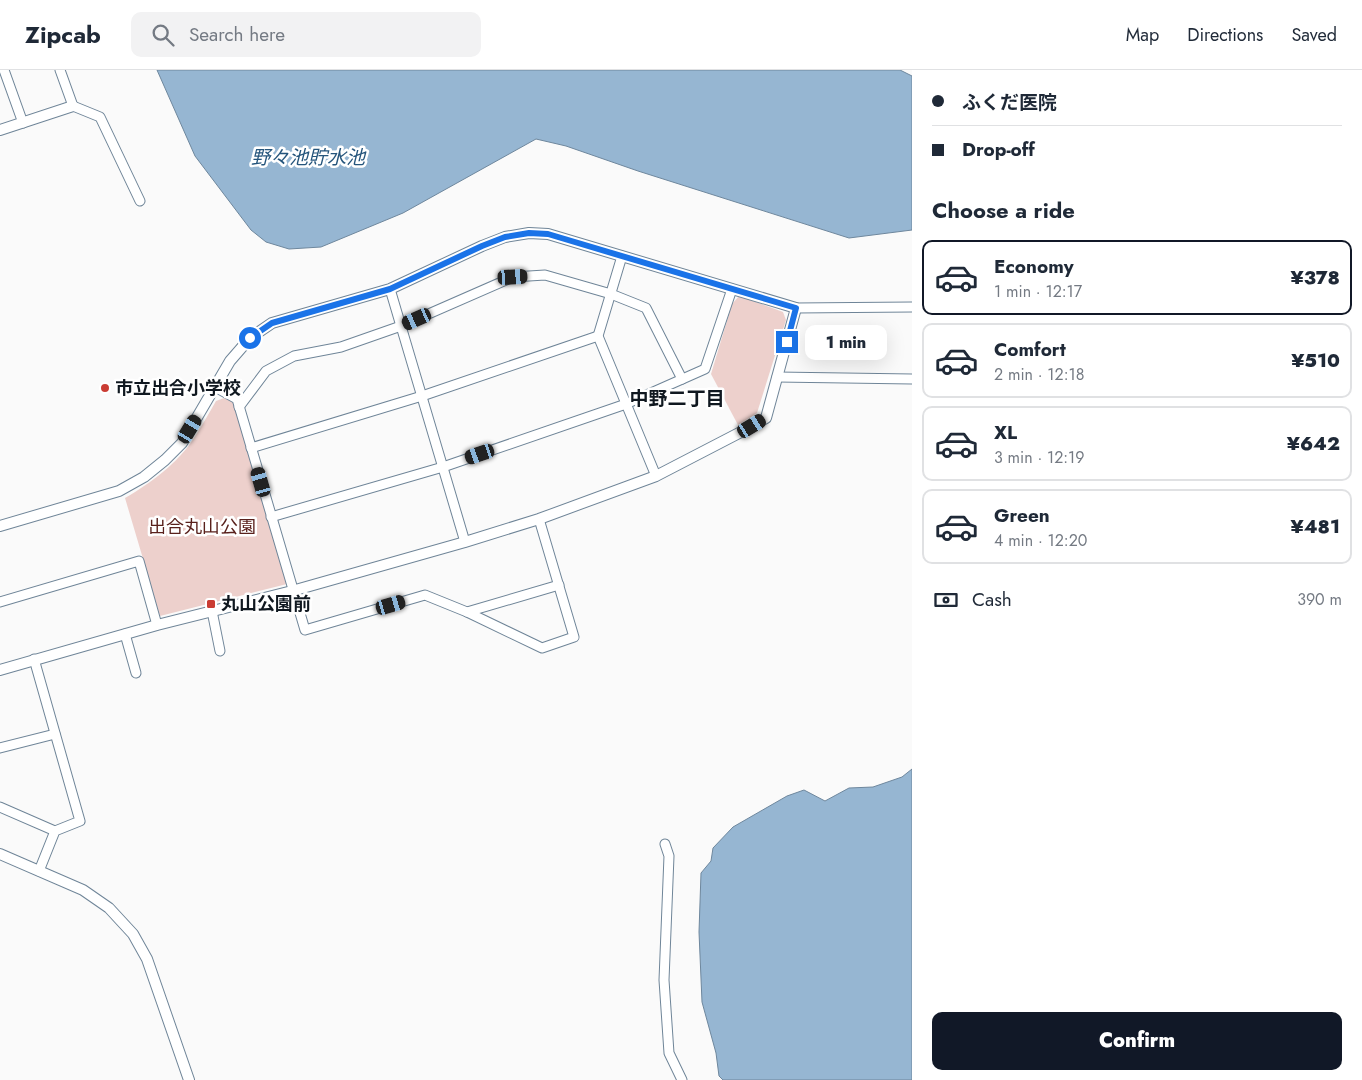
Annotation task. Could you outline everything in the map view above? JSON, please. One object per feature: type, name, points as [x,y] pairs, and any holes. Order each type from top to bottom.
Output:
[{"type":"street","points":[[4,70],[23,123]]},
{"type":"street","points":[[60,70],[73,106]]},
{"type":"street","points":[[0,130],[73,106],[100,117],[140,201]]},
{"type":"street","points":[[0,526],[119,491],[144,477],[165,460],[182,442],[230,361],[250,338],[272,323],[390,289],[505,237],[529,233],[548,234],[796,308],[912,307]]},
{"type":"street","points":[[622,256],[598,336],[656,476]]},
{"type":"street","points":[[239,406],[266,371],[294,356],[341,347],[401,326],[513,277],[544,275],[610,294],[646,308],[682,380]]},
{"type":"street","points":[[390,289],[465,542]]},
{"type":"street","points":[[271,517],[443,467],[626,404],[705,369],[732,289]]},
{"type":"street","points":[[0,670],[157,625],[292,591],[465,542],[539,519],[656,476],[766,418],[796,308]]},
{"type":"street","points":[[251,448],[422,396],[598,336]]},
{"type":"street","points":[[777,377],[912,379]]},
{"type":"street","points":[[215,387],[237,400],[305,630],[425,595],[467,612],[542,648],[574,637],[539,519]]},
{"type":"street","points":[[0,602],[139,561],[157,625]]},
{"type":"street","points":[[467,612],[559,585]]},
{"type":"street","points":[[212,611],[220,651]]},
{"type":"street","points":[[125,634],[136,673]]},
{"type":"street","points":[[0,807],[55,831],[80,821],[34,660]]},
{"type":"street","points":[[0,748],[55,734]]},
{"type":"street","points":[[40,871],[55,831]]},
{"type":"street","points":[[665,844],[669,856],[664,980],[669,1053],[682,1080]]},
{"type":"street","points":[[0,854],[83,890],[109,908],[133,934],[147,959],[189,1080]]},
{"type":"green space","points":[[739,296],[783,312],[786,320],[757,413],[738,425],[711,374],[732,304]]},
{"type":"green space","name":"出合丸山公園","points":[[224,398],[233,402],[287,584],[160,616],[125,498],[154,479],[180,456],[194,438],[216,401]]},
{"type":"water","name":"野々池貯水池","points":[[157,70],[900,70],[912,76],[912,230],[849,238],[638,171],[566,146],[536,139],[403,213],[321,247],[289,249],[266,242],[251,230],[195,156]]},
{"type":"water","points":[[912,769],[912,1080],[723,1080],[719,1076],[716,1053],[702,1002],[699,932],[701,873],[711,861],[713,848],[733,827],[787,796],[804,790],[825,801],[849,788],[873,787],[902,777]]},
{"type":"place","name":"市立出合小学校","points":[[105,388]]},
{"type":"place","name":"丸山公園前","points":[[211,604]]},
{"type":"district","name":"中野二丁目","points":[[677,398]]},
{"type":"route","points":[[250,338],[272,323],[390,289],[482,246],[505,237],[529,233],[548,234],[796,308],[787,342]]}]
